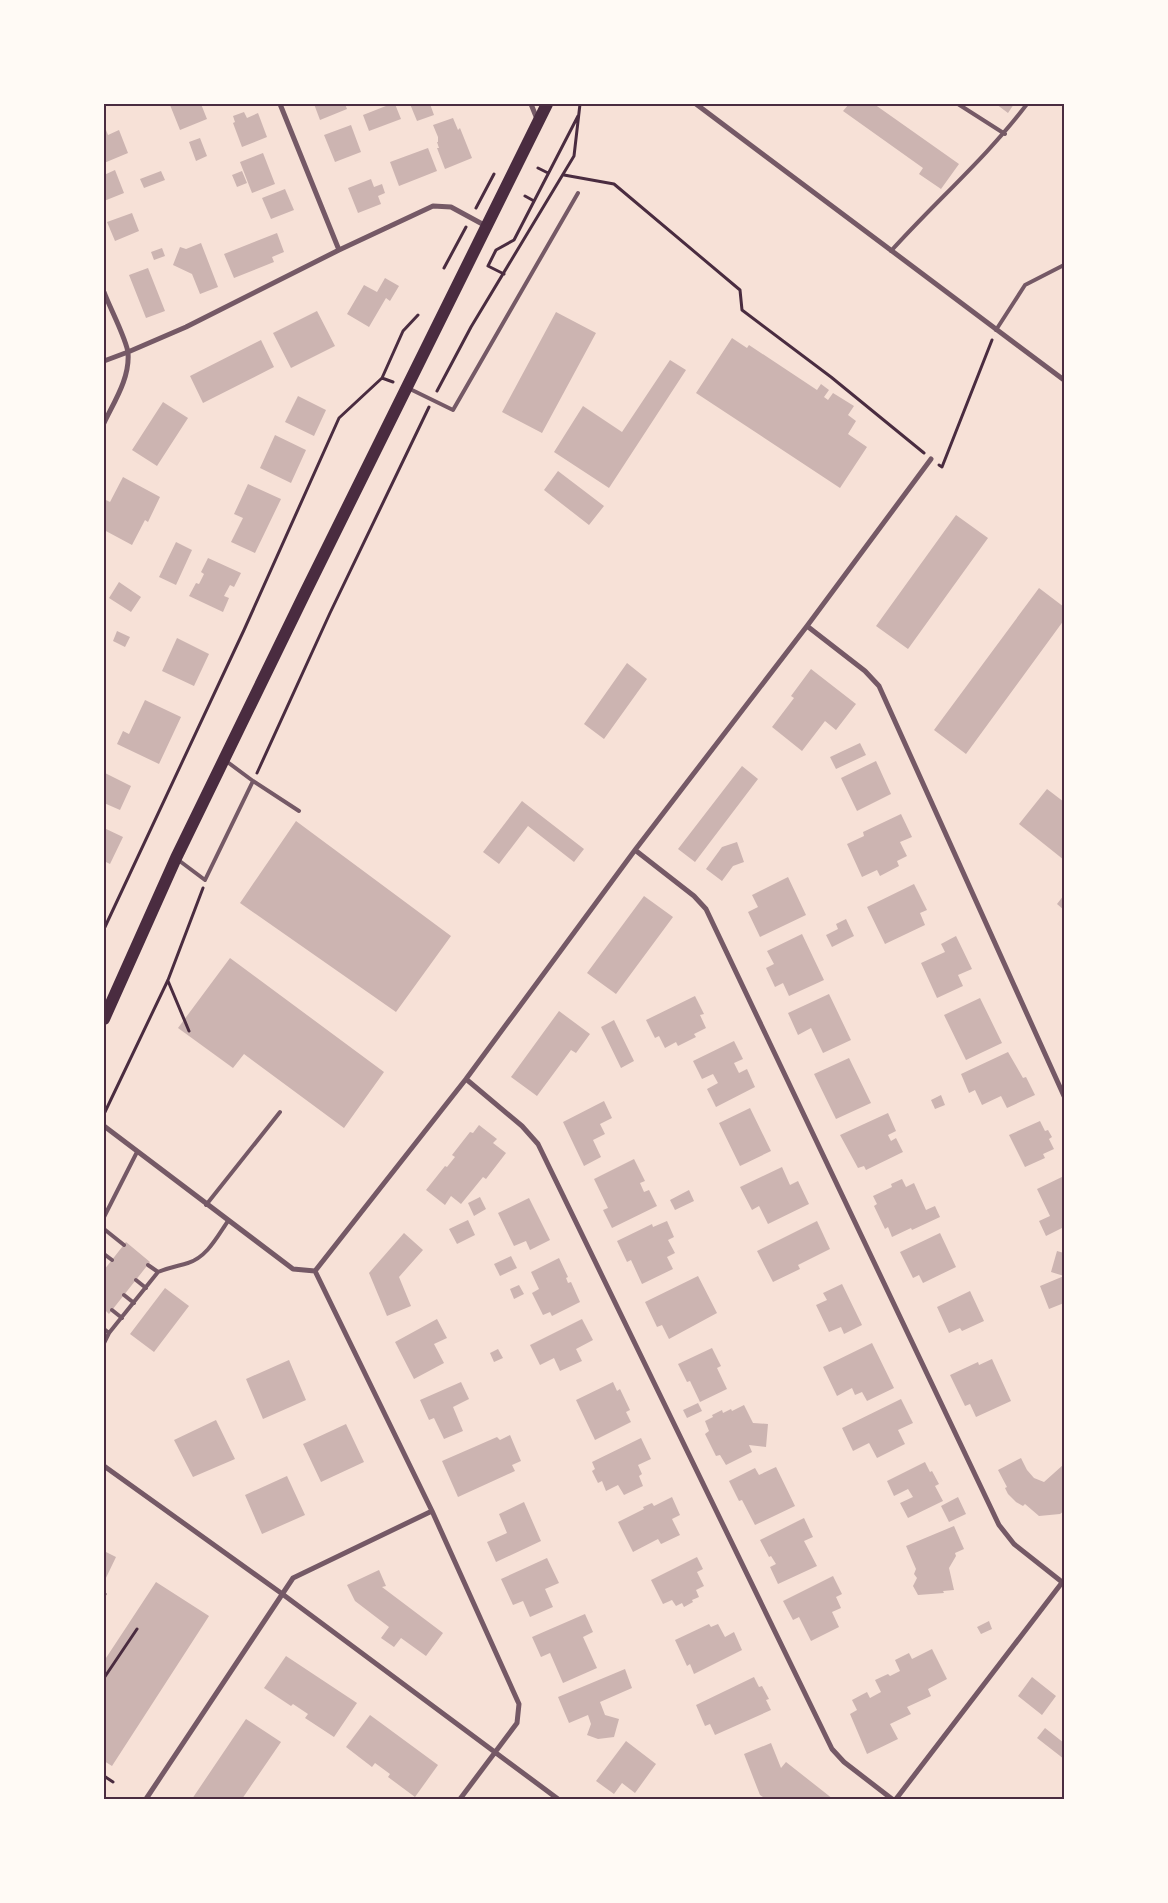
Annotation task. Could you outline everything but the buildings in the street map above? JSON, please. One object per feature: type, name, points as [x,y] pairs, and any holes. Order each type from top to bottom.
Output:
[{"type":"main road","points":[[104,1019],[176,858],[406,386],[547,104]]},
{"type":"street","points":[[280,104],[339,250]]},
{"type":"street","points":[[531,104],[538,122]]},
{"type":"street","points":[[696,104],[1064,380]]},
{"type":"street","points":[[104,360],[128,352],[186,326],[339,250],[433,206],[451,207],[487,226]]},
{"type":"street","points":[[104,292],[128,352],[128,366],[124,380],[104,423]]},
{"type":"street","points":[[315,1271],[466,1079],[635,850],[931,459]]},
{"type":"street","points":[[806,626],[865,671],[879,686],[1064,1096]]},
{"type":"street","points":[[466,1079],[522,1126],[538,1144],[832,1749],[844,1762],[894,1799],[1063,1581],[1014,1544],[999,1524],[706,909],[694,896],[635,850]]},
{"type":"street","points":[[104,1126],[293,1269],[315,1271]]},
{"type":"street","points":[[315,1271],[432,1511],[519,1704],[517,1723],[460,1799]]},
{"type":"street","points":[[104,1466],[281,1593],[558,1799]]},
{"type":"street","points":[[146,1799],[281,1593],[293,1578],[432,1511]]},
{"type":"lane","points":[[958,104],[1005,134]]},
{"type":"lane","points":[[891,251],[1005,134],[1027,104]]},
{"type":"lane","points":[[406,386],[453,410],[578,193]]},
{"type":"lane","points":[[996,330],[1025,285],[1064,264]]},
{"type":"lane","points":[[224,760],[299,811]]},
{"type":"lane","points":[[176,858],[206,880],[253,781]]},
{"type":"lane","points":[[206,1205],[280,1112]]},
{"type":"lane","points":[[104,1217],[137,1152]]},
{"type":"lane","points":[[104,1342],[109,1333],[158,1272],[201,1257],[214,1243],[228,1221]]},
{"type":"lane","points":[[104,1229],[124,1245]]},
{"type":"lane","points":[[104,1254],[112,1260]]},
{"type":"lane","points":[[148,1264],[158,1272]]},
{"type":"lane","points":[[136,1280],[146,1288]]},
{"type":"lane","points":[[124,1295],[134,1303]]},
{"type":"lane","points":[[112,1310],[122,1318]]},
{"type":"lane","points":[[104,1329],[109,1333]]},
{"type":"path","points":[[253,781],[330,613],[432,400],[471,327],[574,156],[580,104]]},
{"type":"path","points":[[504,274],[488,266],[496,250],[514,240],[579,115]]},
{"type":"path","points":[[538,168],[548,172]]},
{"type":"path","points":[[564,175],[614,184],[740,290],[742,310],[831,377],[942,467],[996,330]]},
{"type":"path","points":[[525,196],[534,201]]},
{"type":"path","points":[[444,268],[455,248]]},
{"type":"path","points":[[104,929],[244,630],[339,418],[382,378],[404,331],[418,315]]},
{"type":"path","points":[[382,378],[406,386]]},
{"type":"path","points":[[104,1114],[168,980],[206,880]]},
{"type":"path","points":[[168,980],[189,1031]]},
{"type":"path","points":[[104,1678],[137,1629]]},
{"type":"path","points":[[104,1776],[113,1782]]}]
